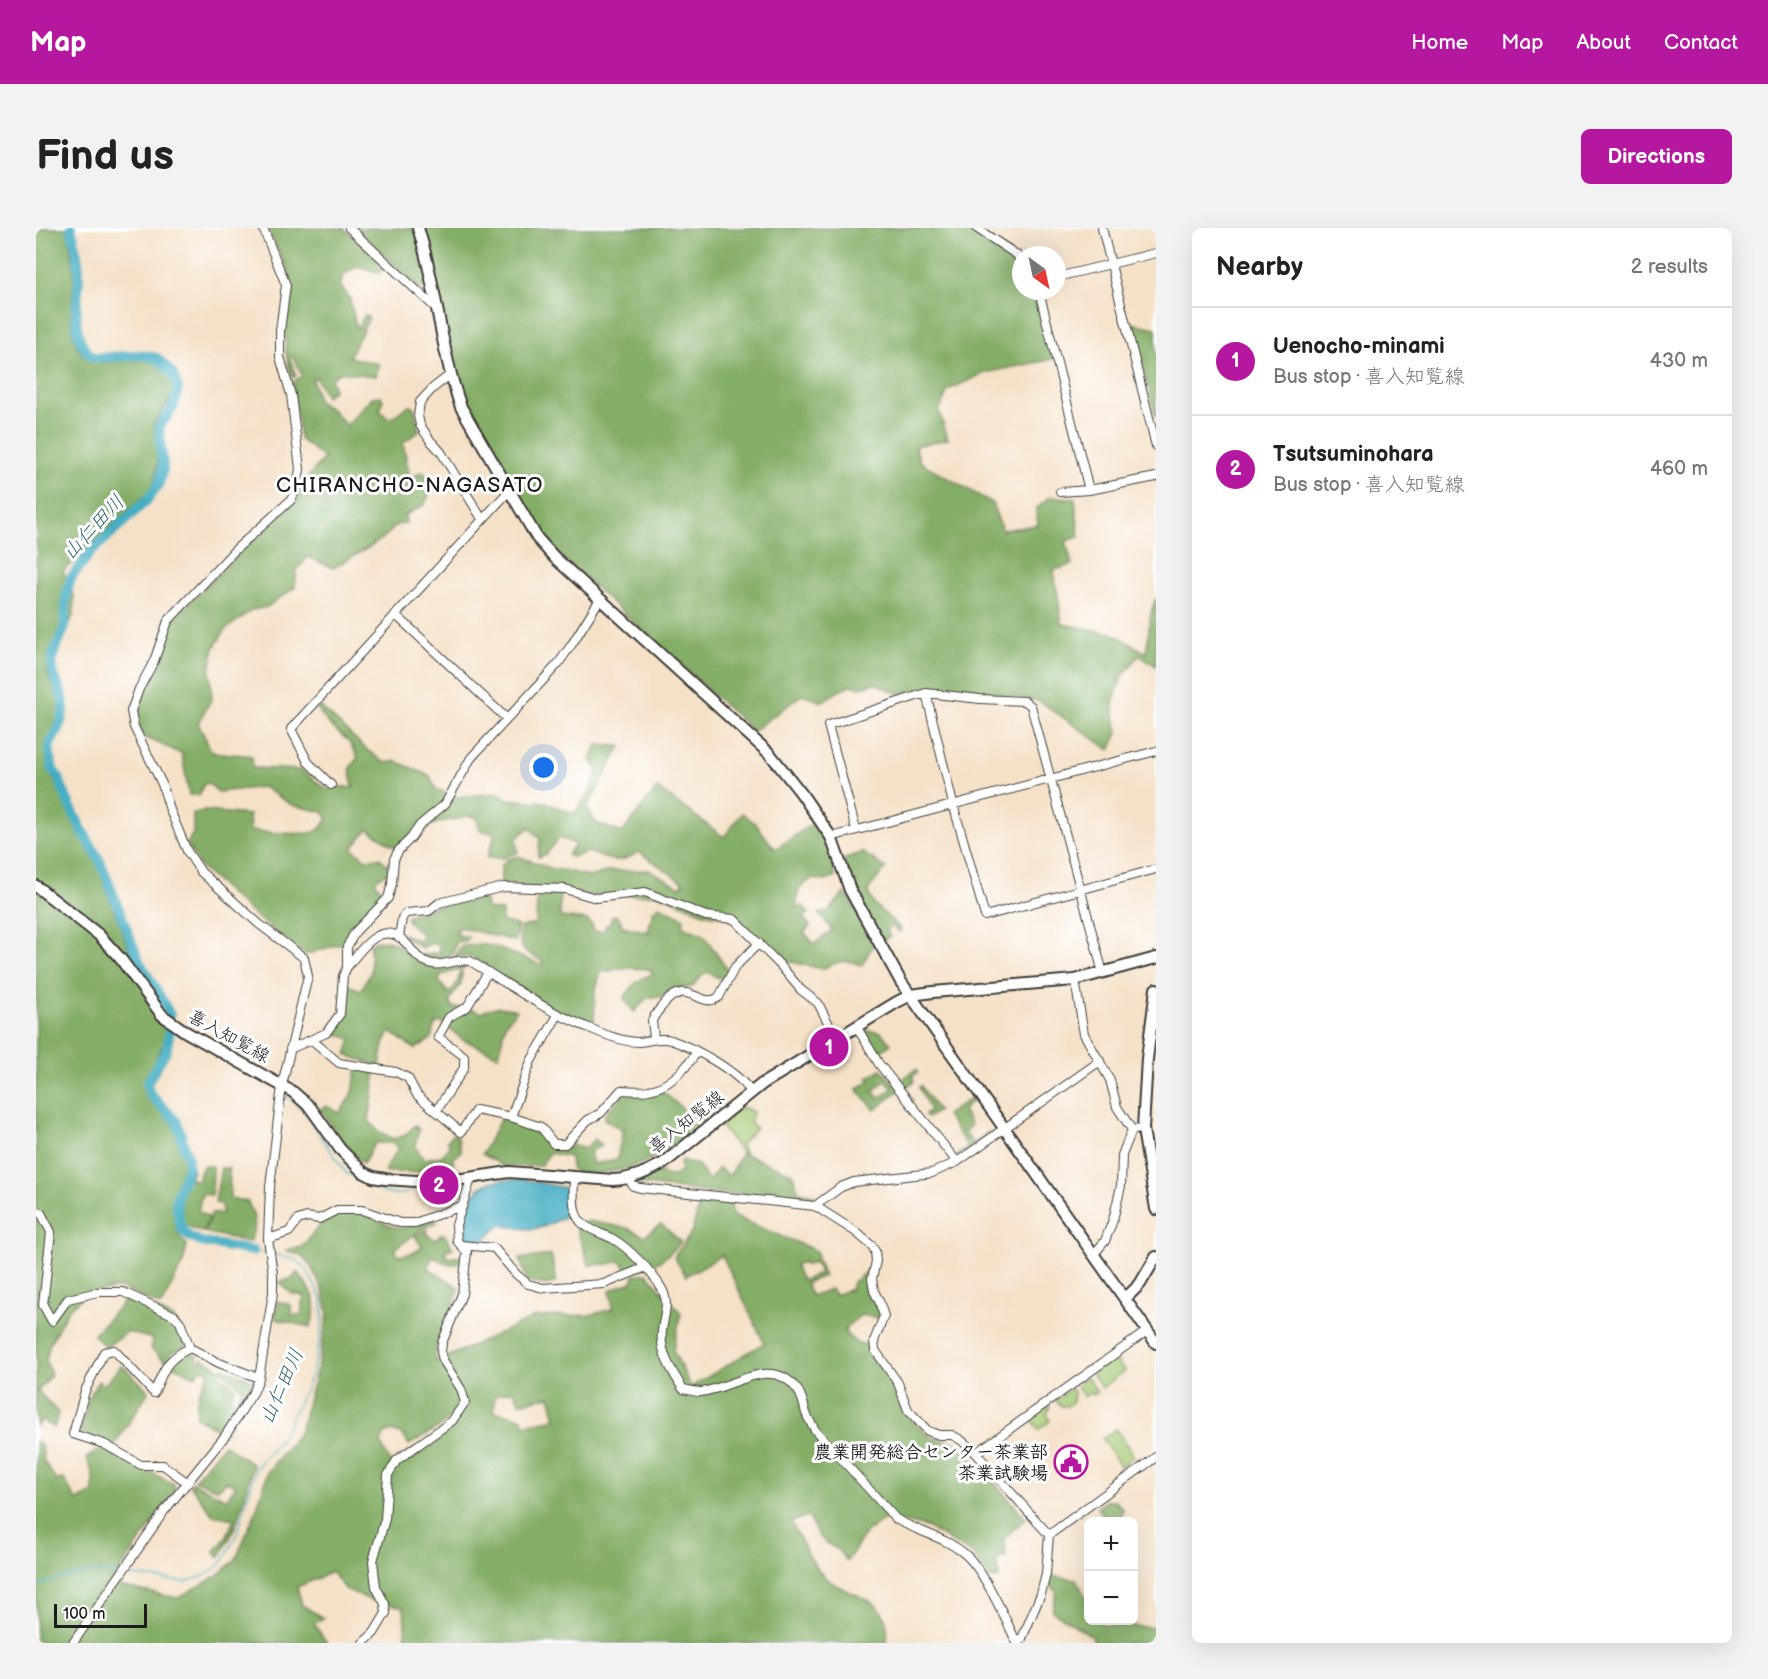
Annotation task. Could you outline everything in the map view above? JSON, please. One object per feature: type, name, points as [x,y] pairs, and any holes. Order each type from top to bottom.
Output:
[{"type":"main road","points":[[418,228],[439,311],[451,374],[461,407],[537,538],[600,599],[770,754],[801,793],[831,837],[850,890],[889,963],[1156,1343]]},
{"type":"main road","name":"喜入知覧線","points":[[36,886],[99,935],[120,958],[162,1015],[186,1032],[282,1085],[309,1107],[355,1166],[373,1177],[385,1179],[433,1181],[471,1179],[508,1172],[613,1180],[629,1179],[664,1163],[751,1092],[836,1038],[911,996],[933,992],[1075,980],[1156,958]]},
{"type":"main road","points":[[1156,989],[1137,1129],[1156,1209]]},
{"type":"main road","points":[[1125,1299],[1140,1284],[1156,1257]]},
{"type":"street","points":[[73,1643],[165,1510],[225,1436],[254,1392],[259,1378],[273,1293],[268,1239],[270,1187],[282,1085],[308,976],[304,958],[259,924],[201,872],[188,851],[170,810],[162,784],[131,719],[134,702],[154,661],[168,621],[235,550],[291,500],[297,488],[300,469],[291,395],[280,357],[280,331],[286,285],[262,228]]},
{"type":"street","points":[[348,228],[359,235],[439,311]]},
{"type":"street","points":[[976,228],[1012,252]]},
{"type":"street","points":[[1102,228],[1156,446]]},
{"type":"street","points":[[1066,275],[1156,253]]},
{"type":"street","points":[[1041,300],[1089,490]]},
{"type":"street","points":[[451,374],[420,402],[418,416],[420,425],[441,452],[482,519]]},
{"type":"street","points":[[1060,492],[1089,490],[1156,477]]},
{"type":"street","points":[[331,786],[308,762],[291,729],[509,491]]},
{"type":"street","points":[[347,967],[347,947],[355,932],[388,898],[392,884],[394,859],[399,850],[420,825],[445,804],[471,758],[558,664],[600,599]]},
{"type":"street","points":[[396,615],[507,718]]},
{"type":"street","points":[[856,830],[828,725],[926,693],[1025,701],[1031,706],[1103,973]]},
{"type":"street","points":[[926,693],[953,804],[985,916],[1156,869]]},
{"type":"street","points":[[831,837],[1156,751]]},
{"type":"street","points":[[399,937],[402,918],[406,913],[429,911],[439,903],[503,887],[565,889],[596,898],[645,892],[705,916],[734,919],[801,990],[818,1003],[836,1038]]},
{"type":"street","points":[[290,1049],[326,1033],[340,1014],[343,976],[347,967],[368,941],[386,934],[399,937],[418,959],[432,964],[460,959],[470,961],[558,1015],[623,1040],[639,1042],[654,1038],[670,1040],[737,1075],[751,1092]]},
{"type":"street","points":[[654,1038],[652,1021],[667,1000],[677,993],[684,992],[709,1001],[715,1000],[735,967],[759,943]]},
{"type":"street","points":[[438,1110],[464,1068],[464,1056],[438,1037],[449,1017],[467,1007],[488,972]]},
{"type":"street","points":[[1075,980],[1082,1027],[1110,1080],[1118,1107],[1137,1129],[1122,1155],[1121,1186],[1105,1241],[1094,1254]]},
{"type":"street","points":[[511,1117],[531,1061],[558,1015]]},
{"type":"street","points":[[856,1026],[879,1064],[957,1162]]},
{"type":"street","points":[[312,1040],[339,1063],[396,1072],[408,1078],[417,1095],[438,1110],[461,1132],[476,1110],[511,1117],[540,1127],[554,1144],[566,1144],[588,1120],[601,1113],[621,1090],[649,1091],[663,1086],[697,1053]]},
{"type":"street","points":[[815,1206],[841,1186],[854,1182],[932,1173],[957,1162],[1100,1061]]},
{"type":"street","points":[[574,1177],[576,1211],[580,1222],[617,1241],[646,1267],[662,1289],[667,1305],[662,1328],[665,1359],[683,1389],[699,1392],[762,1374],[776,1375],[788,1380],[804,1399],[806,1414],[815,1430],[896,1519],[946,1542],[973,1562],[1018,1643]]},
{"type":"street","points":[[363,1643],[374,1633],[386,1614],[385,1604],[376,1587],[373,1561],[385,1519],[388,1475],[397,1460],[452,1421],[465,1402],[461,1389],[443,1360],[441,1352],[442,1343],[462,1294],[467,1252],[458,1241],[456,1225],[471,1179]]},
{"type":"street","points":[[629,1179],[633,1186],[640,1188],[815,1206],[856,1232],[872,1246],[876,1261],[872,1279],[874,1291],[884,1316],[874,1341],[875,1350],[898,1383],[908,1410],[928,1431],[939,1435],[952,1435],[976,1453],[1049,1535],[1046,1574],[1041,1594],[1018,1643]]},
{"type":"street","points":[[268,1239],[289,1232],[298,1221],[307,1217],[319,1219],[337,1210],[362,1210],[400,1222],[415,1223],[461,1206]]},
{"type":"street","points":[[36,1211],[41,1213],[51,1232],[43,1305],[52,1321],[68,1299],[98,1292],[123,1292],[175,1316],[180,1322],[190,1348],[219,1363],[259,1378]]},
{"type":"street","points":[[461,1245],[494,1248],[516,1274],[528,1284],[543,1288],[604,1284],[646,1267]]},
{"type":"street","points":[[976,1453],[1147,1331]]},
{"type":"street","points":[[188,1483],[163,1465],[141,1465],[104,1444],[73,1434],[85,1391],[104,1352],[114,1350],[154,1393],[163,1371],[174,1355],[190,1348]]},
{"type":"street","points":[[1049,1535],[1156,1457]]},
{"type":"green space","points":[[36,228],[67,228],[74,273],[72,322],[79,350],[86,358],[95,362],[143,359],[154,361],[163,367],[177,391],[154,424],[158,456],[152,489],[63,571],[74,597],[74,613],[59,650],[48,664],[47,672],[62,705],[59,721],[46,749],[50,772],[96,861],[151,1009],[168,1024],[167,1037],[145,1082],[147,1096],[173,1119],[186,1165],[193,1170],[190,1179],[197,1181],[203,1166],[213,1166],[212,1195],[202,1194],[198,1211],[209,1218],[202,1232],[185,1225],[178,1229],[179,1236],[187,1245],[183,1263],[161,1306],[121,1288],[87,1293],[68,1310],[50,1343],[46,1361],[51,1375],[38,1391],[58,1413],[54,1428],[42,1420],[36,1427]]},
{"type":"green space","points":[[267,228],[343,228],[386,265],[379,273],[357,266],[344,275],[340,285],[349,297],[357,329],[365,315],[369,318],[349,357],[379,364],[376,376],[340,372],[331,379],[334,389],[326,396],[316,378],[312,379],[318,401],[334,411],[346,426],[372,397],[381,396],[383,401],[380,411],[390,419],[409,405],[414,407],[419,431],[403,443],[410,478],[422,472],[435,482],[424,505],[405,515],[406,523],[396,525],[375,544],[333,568],[308,557],[297,569],[295,587],[267,607],[252,610],[225,630],[214,648],[210,671],[212,698],[198,723],[212,752],[252,756],[253,768],[301,770],[328,790],[336,786],[353,788],[350,768],[358,757],[349,742],[323,717],[317,707],[320,706],[366,749],[385,763],[396,761],[430,776],[436,789],[457,797],[499,793],[508,799],[545,802],[574,814],[589,794],[598,770],[591,760],[597,745],[621,746],[587,808],[596,823],[622,833],[657,788],[724,837],[742,813],[755,823],[775,849],[815,822],[828,848],[835,876],[826,881],[811,879],[799,889],[796,907],[803,906],[809,913],[804,918],[810,926],[804,932],[814,944],[832,930],[819,914],[829,911],[845,892],[875,941],[862,966],[852,962],[842,962],[822,969],[787,961],[735,917],[706,914],[659,894],[596,896],[501,884],[501,866],[506,860],[518,856],[553,869],[589,877],[609,871],[650,870],[680,887],[684,883],[639,852],[620,860],[589,852],[572,857],[567,855],[576,844],[559,838],[546,854],[538,857],[540,839],[529,827],[516,839],[518,852],[503,858],[487,858],[495,834],[480,830],[476,817],[464,816],[435,824],[417,832],[396,848],[368,829],[352,848],[366,859],[380,858],[388,866],[388,873],[377,878],[375,883],[386,894],[347,934],[342,943],[305,955],[255,916],[201,868],[187,844],[193,833],[193,813],[206,811],[249,815],[250,831],[286,833],[313,832],[328,819],[323,812],[292,805],[263,787],[218,792],[208,783],[204,784],[199,795],[189,795],[182,754],[144,737],[138,727],[138,706],[142,692],[171,622],[229,562],[294,501],[302,484],[324,458],[300,439],[292,383],[302,376],[293,356],[290,358],[296,376],[292,378],[286,354],[285,324],[291,285],[286,266]]},
{"type":"green space","points":[[356,228],[971,228],[999,245],[1012,255],[1012,300],[1039,300],[1054,359],[985,373],[948,390],[939,411],[948,439],[915,446],[920,462],[992,503],[1002,530],[1038,525],[1036,509],[1049,497],[1075,498],[1079,537],[1066,541],[1072,565],[1054,570],[1062,624],[1112,633],[1146,653],[1151,612],[1156,598],[1156,666],[1139,655],[1121,678],[1113,704],[1118,733],[1110,750],[1039,701],[981,691],[934,687],[899,694],[875,683],[862,687],[849,685],[821,702],[803,694],[753,731],[541,538],[475,421],[459,381],[434,281],[420,290]]},
{"type":"green space","points":[[1132,323],[1156,328],[1156,418]]},
{"type":"green space","points":[[862,852],[886,868],[868,890],[877,907],[901,929],[899,932],[892,925],[887,930],[890,937],[887,939],[881,938],[863,908],[843,860]]},
{"type":"green space","points":[[537,891],[560,892],[560,917],[588,920],[593,931],[604,931],[615,915],[620,919],[622,926],[648,932],[653,911],[660,906],[684,918],[683,926],[704,935],[729,972],[723,980],[707,972],[692,987],[672,989],[664,997],[648,997],[634,1012],[624,999],[636,983],[653,974],[649,969],[624,968],[601,972],[595,992],[594,1026],[557,1012],[471,957],[455,957],[460,947],[480,944],[495,947],[542,965],[542,961],[523,949],[520,941],[521,927],[536,924]]},
{"type":"green space","points":[[485,898],[486,909],[502,911],[502,921],[518,926],[515,941],[459,927],[456,934],[468,937],[467,942],[457,941],[452,956],[433,961],[418,956],[440,952],[438,945],[431,943],[422,948],[403,936],[403,934],[419,941],[423,936],[407,920],[408,915],[441,905]]},
{"type":"green space","points":[[388,940],[402,947],[417,962],[437,969],[459,963],[468,964],[465,968],[441,975],[439,981],[448,993],[455,987],[460,972],[462,972],[461,984],[449,1001],[452,1007],[472,1009],[481,1013],[498,1007],[517,1010],[505,1024],[499,1056],[462,1039],[441,1022],[435,1024],[431,1039],[415,1049],[390,1032],[384,1044],[380,1066],[346,1055],[351,1039],[332,1032],[344,1014],[345,984],[361,990],[371,972],[370,945],[374,942]]},
{"type":"green space","points":[[864,1030],[881,1032],[891,1044],[877,1054],[863,1032]]},
{"type":"green space","points":[[357,1068],[376,1071],[369,1121],[378,1131],[394,1139],[406,1135],[415,1125],[419,1130],[415,1145],[423,1159],[442,1156],[450,1145],[447,1141],[453,1134],[457,1136],[461,1152],[453,1159],[453,1175],[442,1173],[440,1168],[427,1166],[418,1172],[385,1172],[399,1148],[392,1143],[375,1143],[363,1163],[348,1150],[320,1109],[326,1106],[340,1113],[353,1092]]},
{"type":"green space","points":[[881,1069],[895,1085],[916,1069],[918,1072],[913,1076],[914,1082],[905,1087],[913,1101],[901,1089],[875,1110],[857,1089],[870,1081],[868,1078]],"holes":[[[885,1081],[892,1089],[879,1098],[873,1091]]]},
{"type":"green space","points":[[921,1086],[938,1111],[927,1118],[925,1115],[930,1110],[919,1087]]},
{"type":"green space","points":[[662,1091],[696,1120],[716,1106],[719,1109],[669,1148],[638,1165],[600,1173],[576,1173],[571,1168],[570,1157],[550,1153],[540,1166],[505,1167],[482,1154],[501,1118],[517,1120],[528,1127],[538,1128],[553,1146],[569,1150],[567,1146],[570,1144],[585,1149],[594,1139],[602,1145],[590,1152],[593,1164],[618,1159],[622,1130],[604,1119],[606,1113],[625,1093],[642,1095]]},
{"type":"green space","points":[[973,1097],[974,1099],[963,1110],[971,1126],[964,1131],[973,1144],[989,1132],[991,1133],[958,1158],[957,1156],[968,1147],[946,1115]]},
{"type":"green space","points":[[740,1108],[753,1112],[750,1123],[756,1128],[741,1144],[744,1152],[741,1152],[720,1125]]},
{"type":"green space","points":[[742,1153],[792,1173],[799,1192],[814,1195],[813,1203],[772,1195],[714,1193],[638,1184],[637,1180],[660,1171],[664,1175],[674,1176],[681,1171],[680,1162],[682,1160],[698,1165],[709,1181],[719,1168],[729,1176]]},
{"type":"green space","points":[[221,1168],[229,1168],[230,1198],[248,1202],[255,1222],[249,1242],[204,1232],[211,1214],[222,1213],[221,1204],[215,1203]]},
{"type":"green space","points":[[714,1200],[730,1201],[733,1216],[817,1251],[817,1259],[824,1276],[806,1283],[811,1296],[831,1289],[835,1295],[851,1289],[853,1282],[871,1268],[867,1289],[878,1307],[879,1318],[861,1315],[845,1328],[846,1334],[858,1344],[867,1346],[896,1388],[903,1409],[920,1428],[933,1438],[954,1442],[969,1455],[1026,1518],[1005,1538],[1006,1556],[996,1561],[999,1578],[989,1577],[972,1554],[927,1527],[888,1518],[867,1531],[847,1561],[837,1549],[818,1535],[808,1516],[791,1522],[811,1560],[830,1581],[875,1605],[883,1613],[887,1626],[887,1643],[406,1643],[404,1607],[370,1600],[345,1589],[332,1572],[297,1587],[302,1605],[323,1618],[314,1624],[327,1643],[36,1643],[36,1440],[42,1446],[44,1462],[57,1481],[63,1478],[77,1501],[93,1493],[93,1475],[87,1458],[101,1448],[174,1484],[175,1491],[114,1579],[123,1587],[178,1598],[217,1576],[236,1559],[257,1508],[268,1471],[299,1433],[318,1366],[328,1314],[323,1291],[310,1265],[301,1256],[286,1250],[302,1247],[324,1222],[340,1213],[350,1212],[399,1228],[414,1226],[436,1218],[437,1222],[422,1229],[395,1249],[399,1256],[413,1253],[422,1247],[415,1236],[427,1230],[427,1234],[436,1240],[444,1234],[453,1248],[445,1251],[448,1258],[459,1256],[463,1262],[450,1265],[432,1256],[428,1268],[460,1288],[436,1346],[436,1362],[535,1317],[589,1315],[613,1309],[610,1290],[632,1282],[634,1275],[647,1273],[681,1313],[673,1350],[691,1387],[764,1343],[722,1255],[686,1276],[674,1257],[692,1232],[699,1205]],"holes":[[[803,1262],[805,1265],[815,1262],[820,1273],[802,1281],[795,1265]],[[513,1390],[520,1403],[550,1396],[556,1419],[525,1425],[522,1418],[494,1411],[495,1395]],[[455,1412],[456,1422],[439,1435],[390,1463],[381,1443],[384,1434],[392,1431],[403,1435],[409,1445],[441,1426]]]},
{"type":"green space","points":[[588,1221],[627,1228],[644,1236],[661,1224],[681,1242],[658,1262],[638,1269],[629,1271],[620,1261],[589,1265],[576,1227]]},
{"type":"green space","points":[[551,1255],[557,1282],[545,1285],[527,1281],[520,1259]]},
{"type":"green space","points":[[297,1272],[314,1298],[315,1310],[310,1327],[275,1319],[277,1301],[291,1305],[292,1315],[301,1315],[304,1296],[292,1294],[279,1282],[293,1278]]},
{"type":"green space","points":[[128,1297],[174,1318],[187,1346],[173,1352],[165,1361],[151,1349],[153,1339],[127,1332],[106,1347],[93,1335]]},
{"type":"green space","points":[[190,1352],[198,1356],[197,1360],[200,1362],[202,1358],[219,1368],[219,1374],[235,1388],[231,1398],[235,1401],[243,1389],[221,1371],[222,1367],[254,1381],[250,1393],[224,1433],[196,1417],[198,1394],[209,1373],[202,1368],[195,1376],[171,1364],[176,1358]]},
{"type":"green space","points":[[1115,1358],[1125,1371],[1102,1388],[1092,1374]]},
{"type":"green space","points":[[122,1365],[149,1391],[114,1446],[79,1432],[90,1396],[98,1381],[104,1385]]},
{"type":"green space","points":[[1085,1378],[1088,1378],[1097,1392],[1092,1395],[1090,1392],[1084,1397],[1077,1387]]},
{"type":"green space","points":[[1071,1388],[1074,1392],[1073,1401],[1067,1406],[1061,1406],[1055,1400]]},
{"type":"green space","points":[[1048,1405],[1050,1407],[1047,1414],[1050,1421],[1038,1430],[1031,1419]]},
{"type":"green space","points":[[1116,1429],[1134,1456],[1120,1466],[1102,1439]]},
{"type":"green space","points":[[224,1444],[253,1465],[236,1524],[219,1557],[215,1551],[226,1538],[234,1519],[213,1515],[190,1485],[192,1482],[227,1499],[236,1485],[227,1481],[218,1489],[194,1480]]},
{"type":"green space","points":[[1108,1500],[1114,1500],[1123,1509],[1120,1517],[1103,1517],[1097,1508]]},
{"type":"green space","points":[[1048,1575],[1076,1579],[1084,1594],[1084,1625],[1156,1627],[1156,1643],[1094,1643],[1092,1636],[1052,1611],[1057,1591],[1047,1584]]},
{"type":"water","points":[[522,1179],[565,1188],[568,1192],[569,1214],[536,1229],[501,1225],[483,1241],[465,1238],[471,1199],[481,1187],[501,1180]]},
{"type":"waterway","name":"山仁田川","points":[[71,228],[79,272],[76,322],[86,351],[94,358],[140,355],[157,358],[172,373],[178,388],[174,406],[159,427],[163,469],[158,486],[147,500],[91,552],[71,578],[66,596],[65,627],[52,661],[64,709],[59,729],[49,749],[53,770],[101,863],[139,961],[170,1015]]},
{"type":"waterway","name":"山仁田川","points":[[170,1027],[167,1049],[147,1083],[150,1094],[177,1122],[188,1159],[188,1168],[176,1202],[180,1225],[190,1237],[201,1242],[253,1251]]},
{"type":"waterway","points":[[170,1029],[181,1035]]},
{"type":"waterway","points":[[286,1096],[305,1112],[345,1172],[371,1187],[389,1194],[406,1194],[415,1187],[427,1187],[435,1194],[465,1189]]},
{"type":"waterway","name":"山仁田川","points":[[253,1251],[267,1253]]},
{"type":"waterway","name":"山仁田川","points":[[125,1575],[186,1582],[206,1575],[219,1566],[237,1534],[256,1468],[279,1441],[304,1393],[312,1374],[320,1340],[323,1318],[322,1299],[306,1268],[296,1260],[272,1254]]},
{"type":"waterway","name":"山仁田川","points":[[36,1586],[76,1575],[97,1572],[117,1574]]},
{"type":"place","name":"Uenocho-minami","points":[[829,1047]]},
{"type":"place","name":"Tsutsuminohara","points":[[439,1185]]},
{"type":"place","name":"農業開発総合センター茶業部 茶業試験場","points":[[1071,1462]]},
{"type":"district","name":"CHIRANCHO-NAGASATO","points":[[410,485]]}]
